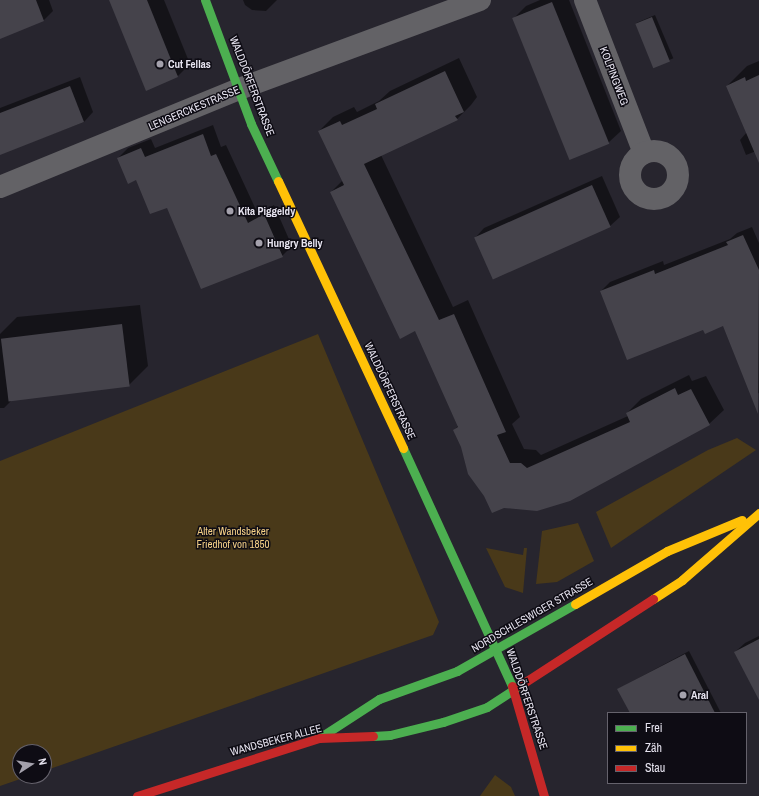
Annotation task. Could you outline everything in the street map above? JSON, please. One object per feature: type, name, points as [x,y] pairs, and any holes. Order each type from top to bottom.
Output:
[{"type":"main road","name":"WALDDÖRFERSTRASSE","points":[[205,0],[251,124],[496,649],[514,691],[544,796]]},
{"type":"main road","name":"NORDSCHLESWIGER STRASSE","points":[[319,738],[379,699],[457,671],[667,550],[758,513]]},
{"type":"main road","name":"NORDSCHLESWIGER STRASSE","points":[[514,691],[682,580],[758,513]]},
{"type":"main road","name":"WANDSBEKER ALLEE","points":[[137,796],[319,738],[390,735],[466,715],[514,691]]},
{"type":"street","name":"LENGERCKESTRASSE","points":[[0,187],[239,89],[480,0]]},
{"type":"street","name":"KOLPINGWEG","points":[[585,0],[644,153]]},
{"type":"green space","name":"Alter Wandsbeker Friedhof von 1850","points":[[318,334],[439,622],[433,635],[52,768],[52,744],[12,744],[12,782],[0,786],[0,461]]},
{"type":"green space","points":[[737,438],[756,450],[611,548],[596,512],[708,450]]},
{"type":"green space","points":[[578,523],[594,561],[557,582],[536,584],[542,531]]},
{"type":"green space","points":[[486,548],[523,555],[524,548],[527,548],[523,593],[505,587]]},
{"type":"green space","points":[[495,775],[511,787],[515,796],[480,796]]},
{"type":"building","points":[[0,0],[36,0],[44,21],[0,39]]},
{"type":"building","points":[[109,0],[147,0],[178,77],[146,91]]},
{"type":"building","points":[[552,2],[609,144],[569,160],[512,18]]},
{"type":"building","points":[[652,17],[670,62],[653,68],[635,24]]},
{"type":"building","points":[[445,71],[464,112],[455,116],[458,120],[364,164],[439,320],[454,314],[506,432],[497,435],[510,463],[521,463],[527,468],[630,422],[626,413],[675,388],[678,395],[691,389],[710,425],[570,501],[537,511],[504,508],[492,513],[484,496],[468,474],[461,447],[453,430],[458,427],[415,331],[400,339],[330,192],[344,185],[318,131],[340,121],[342,125],[377,109],[375,104]]},
{"type":"building","points":[[759,75],[759,163],[726,86],[745,77],[746,81]]},
{"type":"building","points":[[70,86],[84,122],[0,155],[0,113]]},
{"type":"building","points":[[203,134],[211,156],[216,154],[248,223],[264,214],[283,257],[201,289],[167,208],[150,214],[136,180],[128,184],[117,158],[141,148],[145,157]]},
{"type":"building","points":[[592,185],[611,227],[493,279],[474,237]]},
{"type":"building","points":[[743,235],[759,270],[758,414],[723,326],[705,334],[703,330],[627,360],[600,291],[654,270],[655,274],[728,245],[726,242]]},
{"type":"building","points":[[122,324],[130,387],[9,401],[1,339]]},
{"type":"building","points":[[759,639],[759,700],[734,652]]},
{"type":"building","points":[[685,654],[714,712],[629,712],[617,689]]},
{"type":"traffic: fast","points":[[205,0],[251,124],[278,181]]},
{"type":"traffic: fast","points":[[403,448],[512,686]]},
{"type":"traffic: fast","points":[[319,738],[379,699],[457,671],[575,604]]},
{"type":"traffic: fast","points":[[373,736],[390,735],[443,722],[487,707],[519,686]]},
{"type":"traffic: slow","points":[[278,181],[403,448]]},
{"type":"traffic: slow","points":[[653,599],[682,580],[759,513]]},
{"type":"traffic: slow","points":[[575,604],[667,551],[742,520]]},
{"type":"traffic: jam","points":[[519,686],[653,599]]},
{"type":"traffic: jam","points":[[512,686],[544,796]]},
{"type":"traffic: jam","points":[[137,796],[319,738],[373,736]]},
{"type":"place","name":"Cut Fellas","points":[[160,64]]},
{"type":"place","name":"Kita Piggeldy","points":[[230,211]]},
{"type":"place","name":"Hungry Belly","points":[[259,243]]},
{"type":"place","name":"Aral","points":[[683,695]]}]
